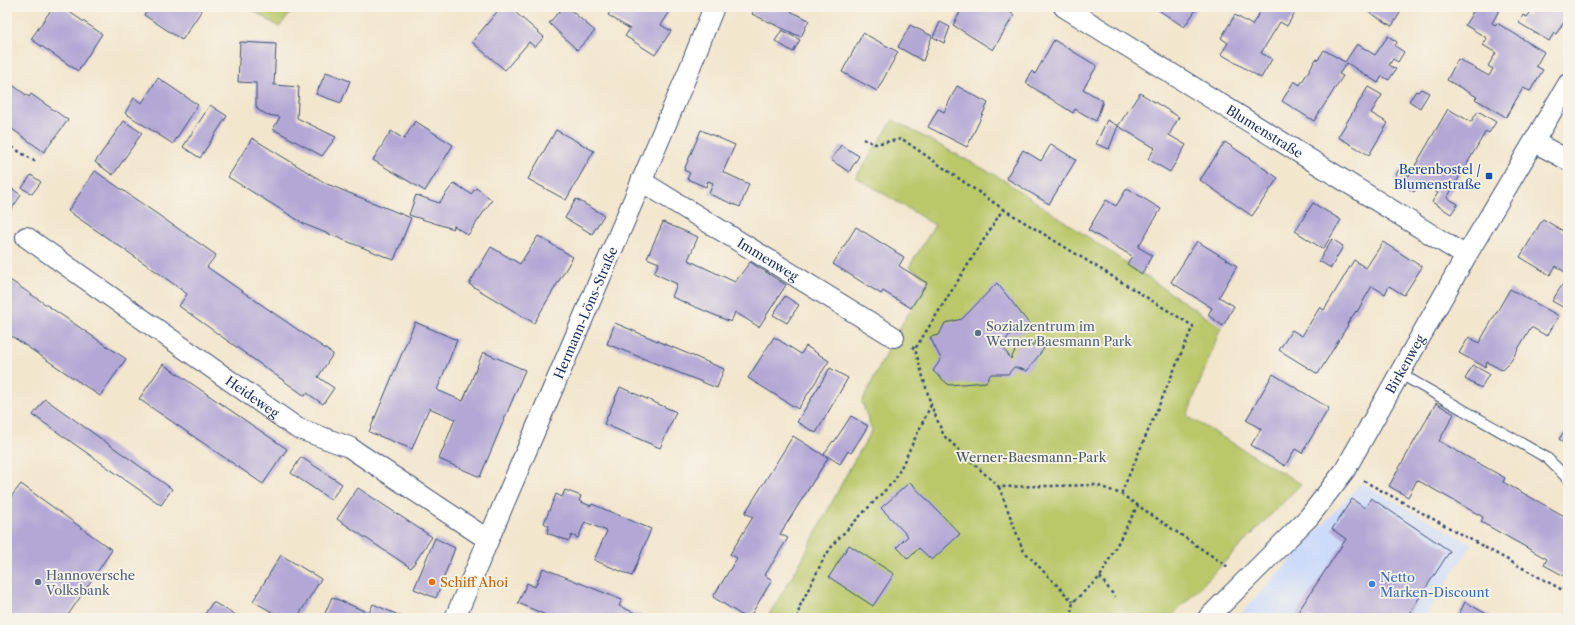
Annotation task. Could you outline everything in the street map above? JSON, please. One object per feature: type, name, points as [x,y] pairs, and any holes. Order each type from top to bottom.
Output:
[{"type":"street","name":"Hermann-Löns-Straße","points":[[455,618],[487,539],[714,7]]},
{"type":"street","name":"Blumenstraße","points":[[1064,7],[1466,256]]},
{"type":"street","name":"Birkenweg","points":[[1208,618],[1309,518],[1345,470],[1399,372],[1466,256],[1568,84]]},
{"type":"street","points":[[1534,142],[1568,160]]},
{"type":"street","name":"Immenweg","points":[[641,181],[894,337]]},
{"type":"street","name":"Heideweg","points":[[26,237],[297,428],[350,447],[487,539]]},
{"type":"lane","points":[[1399,372],[1547,458],[1568,479]]},
{"type":"path","points":[[864,139],[875,144],[902,139],[1003,209],[1193,326],[1121,494]]},
{"type":"path","points":[[7,144],[36,162]]},
{"type":"path","points":[[915,350],[1003,209]]},
{"type":"path","points":[[894,337],[915,350],[931,405],[944,436],[999,487],[1023,550],[1073,602]]},
{"type":"path","points":[[797,618],[800,606],[824,558],[836,542],[895,480],[931,405]]},
{"type":"path","points":[[1345,470],[1568,593]]},
{"type":"path","points":[[999,487],[1096,485],[1121,494],[1247,580]]},
{"type":"path","points":[[1070,618],[1073,602],[1100,577],[1138,505]]},
{"type":"path","points":[[1100,577],[1115,597]]},
{"type":"shaded area","name":"Netto Marken-Discount","points":[[1361,483],[1472,544],[1424,618],[1237,618]]},
{"type":"green space","points":[[248,7],[295,7],[279,27]]},
{"type":"green space","name":"Werner-Baesmann-Park","points":[[893,120],[1002,179],[1221,327],[1187,416],[1301,484],[1170,618],[767,618],[799,565],[852,464],[872,431],[862,402],[894,337],[929,280],[909,267],[935,225],[856,177]]},
{"type":"building","points":[[53,7],[62,7],[102,34],[78,71],[31,39]]},
{"type":"building","points":[[149,7],[204,7],[182,40],[144,15]]},
{"type":"building","points":[[501,7],[509,7],[544,37],[535,47],[529,42],[505,70],[472,42]]},
{"type":"building","points":[[563,7],[567,7],[595,31],[577,50],[549,23]]},
{"type":"building","points":[[613,7],[673,7],[661,25],[671,31],[655,55],[625,36],[630,29],[608,15]]},
{"type":"building","points":[[755,7],[792,7],[790,11],[809,20],[801,37],[752,14]]},
{"type":"building","points":[[963,7],[1001,7],[1014,15],[993,50],[953,25]]},
{"type":"building","points":[[1159,7],[1198,7],[1184,27],[1157,9]]},
{"type":"building","points":[[1263,7],[1298,7],[1287,26],[1280,22],[1261,53],[1272,59],[1261,78],[1221,54],[1228,43],[1221,38],[1235,15],[1252,25]]},
{"type":"building","points":[[1369,7],[1403,8],[1392,26],[1367,11]]},
{"type":"building","points":[[1473,7],[1501,7],[1492,23],[1495,25],[1497,23],[1544,52],[1536,66],[1543,70],[1530,91],[1523,88],[1506,117],[1475,99],[1477,97],[1447,80],[1458,59],[1489,76],[1493,69],[1488,66],[1496,53],[1483,45],[1487,38],[1465,25],[1473,12],[1471,11]]},
{"type":"building","points":[[1534,7],[1568,7],[1568,16],[1556,34],[1554,33],[1549,41],[1519,23],[1523,15],[1527,17]]},
{"type":"building","points":[[940,22],[950,27],[944,43],[933,37]]},
{"type":"building","points":[[910,25],[932,36],[923,61],[898,47]]},
{"type":"building","points":[[782,30],[800,40],[793,52],[775,41]]},
{"type":"building","points":[[863,33],[898,52],[877,91],[842,72]]},
{"type":"building","points":[[1388,36],[1397,42],[1395,46],[1404,52],[1398,62],[1393,59],[1389,65],[1396,69],[1389,80],[1382,76],[1378,83],[1347,63],[1339,74],[1343,76],[1314,121],[1282,101],[1294,81],[1300,85],[1316,59],[1318,60],[1324,50],[1345,62],[1357,44],[1375,55]]},
{"type":"building","points":[[1054,40],[1097,66],[1083,89],[1103,101],[1096,121],[1075,109],[1073,113],[1026,83],[1032,71],[1035,74]]},
{"type":"building","points":[[240,42],[276,44],[274,85],[299,87],[297,118],[336,137],[322,156],[273,129],[280,117],[268,115],[258,110],[256,106],[256,83],[238,82]]},
{"type":"building","points":[[326,72],[350,81],[341,103],[316,94]]},
{"type":"building","points":[[158,78],[198,105],[173,144],[125,113],[134,98],[142,103]]},
{"type":"building","points":[[7,81],[29,97],[31,94],[68,120],[44,152],[8,126],[7,128]]},
{"type":"building","points":[[957,86],[988,103],[967,147],[928,127],[938,109],[944,112]]},
{"type":"building","points":[[1368,87],[1382,95],[1371,113],[1388,123],[1369,155],[1338,137]]},
{"type":"building","points":[[1421,89],[1429,93],[1420,108],[1409,101],[1416,91],[1418,92]]},
{"type":"building","points":[[1140,93],[1179,117],[1169,135],[1186,145],[1170,172],[1148,159],[1155,148],[1118,126]]},
{"type":"building","points":[[210,105],[227,116],[200,158],[183,147]]},
{"type":"building","points":[[1448,109],[1471,122],[1478,111],[1496,122],[1489,133],[1486,131],[1447,198],[1458,204],[1451,214],[1432,202],[1438,193],[1420,183],[1414,192],[1393,180],[1399,170],[1409,176]]},
{"type":"building","points":[[1107,120],[1118,126],[1109,149],[1096,144]]},
{"type":"building","points":[[124,121],[142,133],[113,175],[95,162]]},
{"type":"building","points":[[415,121],[453,145],[425,191],[373,160],[391,131],[404,139]]},
{"type":"building","points":[[556,130],[594,151],[566,200],[528,179]]},
{"type":"building","points":[[701,130],[735,145],[723,172],[749,184],[740,207],[709,194],[713,183],[708,181],[706,187],[687,179],[690,173],[684,170]]},
{"type":"building","points":[[252,138],[327,184],[411,218],[394,260],[306,225],[228,177]]},
{"type":"building","points":[[1225,142],[1278,178],[1252,216],[1200,180]]},
{"type":"building","points":[[1051,144],[1076,160],[1049,204],[1006,178],[1023,150],[1041,161]]},
{"type":"building","points":[[841,145],[859,156],[849,172],[831,160]]},
{"type":"building","points":[[95,171],[216,255],[207,267],[333,354],[318,377],[334,388],[323,404],[307,393],[305,396],[179,306],[187,294],[68,211]]},
{"type":"building","points":[[31,175],[41,182],[32,194],[22,188]]},
{"type":"building","points":[[454,183],[471,194],[476,188],[492,200],[468,235],[454,226],[453,229],[409,215],[416,195],[439,203]]},
{"type":"building","points":[[7,185],[21,195],[7,216]]},
{"type":"building","points":[[1127,188],[1161,209],[1138,247],[1152,255],[1142,274],[1127,264],[1132,256],[1088,230],[1106,200],[1116,206]]},
{"type":"building","points":[[576,199],[604,215],[592,234],[565,218]]},
{"type":"building","points":[[1313,203],[1341,220],[1323,249],[1295,231]]},
{"type":"building","points":[[1543,219],[1568,234],[1568,274],[1556,266],[1550,275],[1520,257]]},
{"type":"building","points":[[663,222],[698,237],[688,260],[735,282],[750,262],[786,285],[759,327],[735,312],[731,322],[672,297],[677,284],[654,273],[659,263],[647,258]]},
{"type":"building","points":[[856,227],[904,257],[899,266],[927,283],[911,308],[883,291],[881,294],[833,264]]},
{"type":"building","points":[[538,236],[573,257],[534,323],[469,284],[491,247],[520,264]]},
{"type":"building","points":[[1332,239],[1343,246],[1331,268],[1319,261]]},
{"type":"building","points":[[1197,241],[1237,266],[1219,297],[1234,306],[1223,326],[1208,315],[1212,308],[1171,282]]},
{"type":"building","points":[[1383,242],[1422,267],[1404,295],[1389,286],[1385,294],[1372,286],[1357,312],[1356,311],[1347,324],[1348,325],[1318,374],[1279,350],[1292,330],[1302,336],[1320,307],[1324,310],[1354,260],[1366,268]]},
{"type":"building","points":[[7,278],[126,359],[100,396],[7,333]]},
{"type":"building","points":[[1564,282],[1568,284],[1568,310],[1552,301]]},
{"type":"building","name":"Sozialzentrum im Werner Baesmann Park","points":[[997,283],[1031,326],[1026,332],[1009,335],[1002,346],[1011,359],[1017,346],[1032,346],[1037,340],[1045,347],[1027,371],[1014,367],[1008,374],[991,374],[986,382],[949,385],[933,371],[941,359],[930,337],[939,335],[945,323],[962,319]]},
{"type":"building","points":[[1510,289],[1559,316],[1547,336],[1531,327],[1511,361],[1502,370],[1487,362],[1485,367],[1459,353],[1469,337],[1479,343]]},
{"type":"building","points":[[785,296],[799,305],[787,323],[773,315]]},
{"type":"building","points":[[415,322],[457,340],[437,390],[463,401],[483,352],[525,370],[480,477],[439,459],[455,419],[429,408],[412,449],[369,432]]},
{"type":"building","points":[[615,323],[724,369],[717,388],[607,344]]},
{"type":"building","points":[[774,337],[801,354],[806,346],[829,361],[798,409],[748,378]]},
{"type":"building","points":[[163,364],[287,449],[263,484],[139,399]]},
{"type":"building","points":[[1473,365],[1489,374],[1481,388],[1465,379]]},
{"type":"building","points":[[830,368],[848,378],[816,433],[797,422]]},
{"type":"building","points":[[1273,374],[1329,408],[1302,453],[1295,449],[1285,466],[1251,445],[1261,429],[1246,420]]},
{"type":"building","points":[[620,387],[676,412],[660,448],[604,424]]},
{"type":"building","points":[[45,399],[172,489],[161,505],[33,415]]},
{"type":"building","points":[[1436,403],[1454,414],[1439,441],[1505,478],[1503,482],[1568,518],[1565,526],[1568,527],[1568,578],[1544,565],[1547,559],[1481,522],[1483,517],[1417,480],[1408,497],[1389,486]]},
{"type":"building","points":[[851,416],[868,426],[851,453],[848,451],[840,464],[824,454],[833,441],[834,442]]},
{"type":"building","points":[[1568,426],[1568,446],[1559,439]]},
{"type":"building","points":[[793,436],[828,458],[780,534],[788,538],[765,575],[772,580],[749,618],[746,618],[713,597],[737,558],[730,554],[753,517],[745,513]]},
{"type":"building","points":[[301,457],[342,484],[331,500],[291,473]]},
{"type":"building","points":[[910,482],[960,534],[932,560],[919,548],[908,559],[897,547],[908,536],[881,508]]},
{"type":"building","points":[[21,484],[112,550],[66,618],[7,618],[7,502]]},
{"type":"building","points":[[358,488],[432,537],[411,568],[337,519]]},
{"type":"building","points":[[565,490],[581,496],[579,501],[591,506],[592,504],[651,529],[632,576],[594,560],[607,531],[585,522],[578,538],[572,535],[569,541],[547,533],[549,526],[544,523],[556,494],[562,497]]},
{"type":"building","name":"Netto Marken-Discount","points":[[1371,498],[1450,551],[1406,618],[1294,618],[1346,539],[1332,529],[1352,499],[1365,508]]},
{"type":"building","points":[[435,538],[455,548],[436,598],[414,589]]},
{"type":"building","points":[[849,545],[894,574],[873,606],[829,577]]},
{"type":"building","points":[[281,555],[321,579],[297,618],[282,618],[253,601]]},
{"type":"building","points":[[543,568],[622,600],[619,606],[647,618],[553,618],[518,603],[527,583],[535,587]]},
{"type":"building","points":[[332,597],[369,613],[373,604],[405,618],[323,618]]},
{"type":"building","points":[[213,602],[241,618],[202,618]]},
{"type":"building","points":[[1465,602],[1494,618],[1457,618]]},
{"type":"place","name":"Berenbostel / Blumenstraße","points":[[1489,176]]},
{"type":"place","name":"Sozialzentrum im Werner Baesmann Park","points":[[978,333]]},
{"type":"place","name":"Hannoversche Volksbank","points":[[38,582]]},
{"type":"place","name":"Schiff Ahoi","points":[[432,582]]},
{"type":"place","name":"Netto Marken-Discount","points":[[1372,584]]}]
